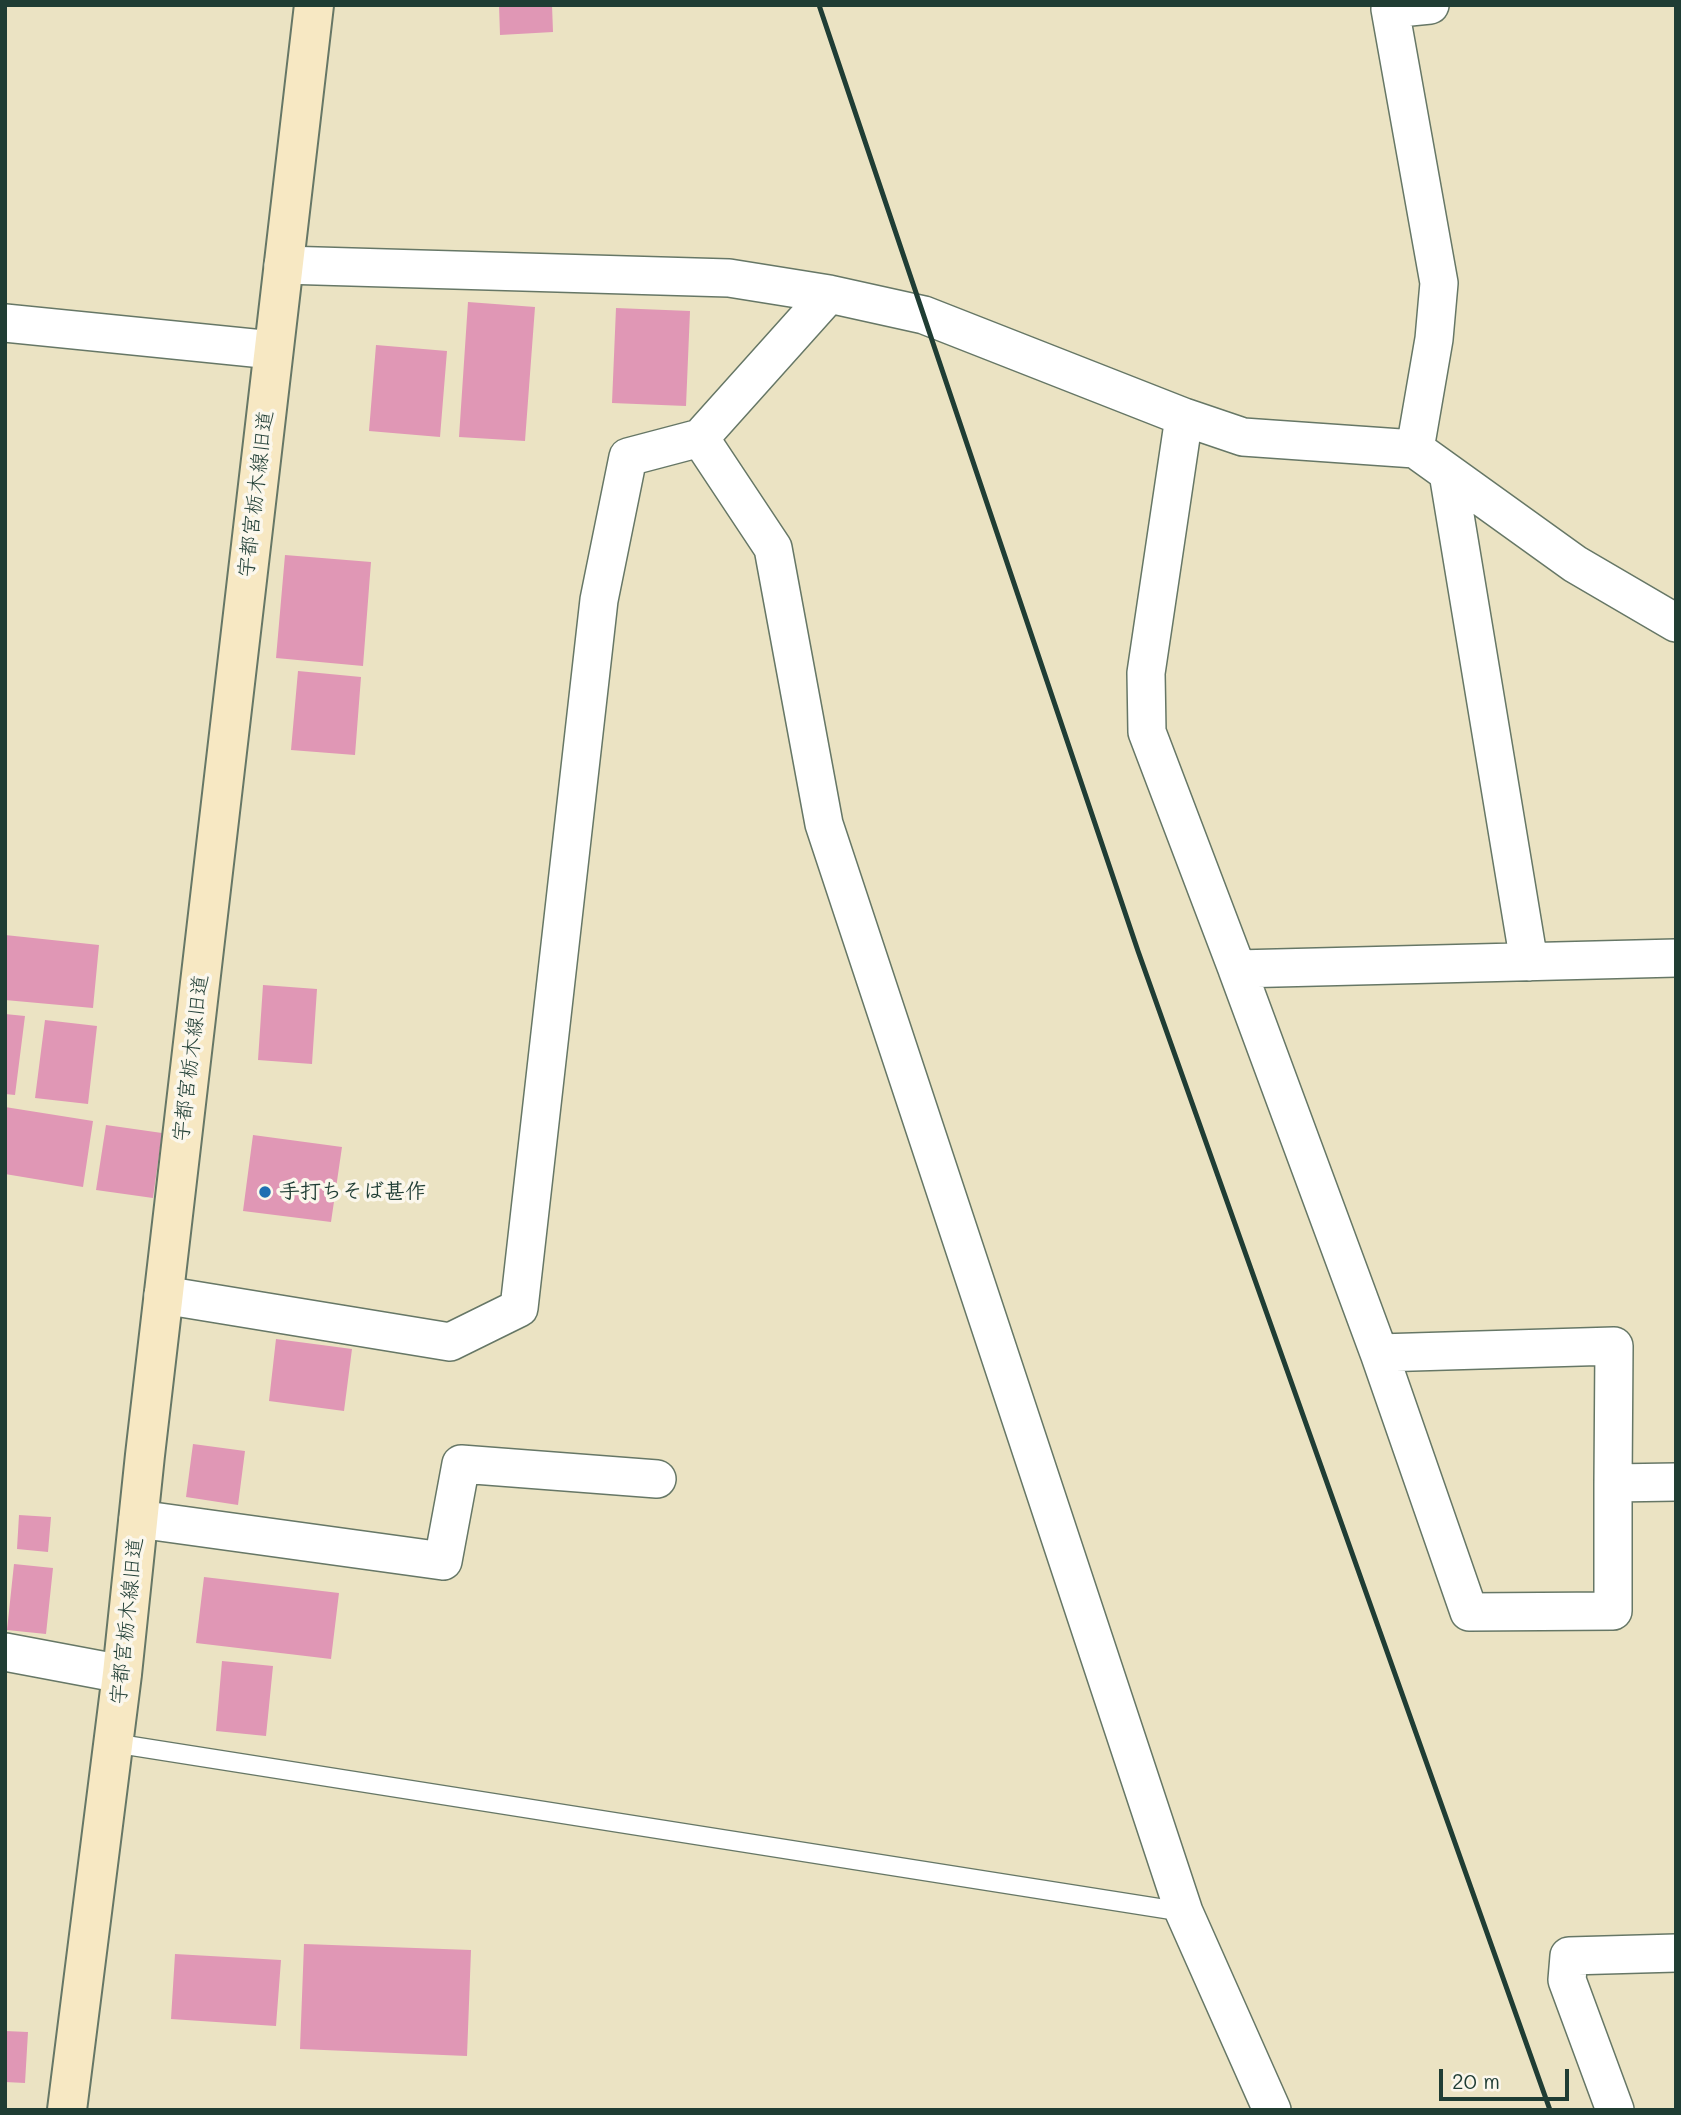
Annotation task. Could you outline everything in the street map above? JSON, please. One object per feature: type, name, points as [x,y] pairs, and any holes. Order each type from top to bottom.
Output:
[{"type":"street","name":"宇都宮栃木線旧道","points":[[67,2110],[122,1674],[163,1295],[314,5]]},
{"type":"street","points":[[1415,449],[1434,339],[1438,283],[1390,9],[1430,5]]},
{"type":"street","points":[[283,265],[729,278],[829,294],[924,315],[1184,417],[1243,437],[1415,449],[1576,564],[1676,623]]},
{"type":"street","points":[[163,1295],[450,1342],[519,1308],[599,600],[628,457],[700,438],[829,294]]},
{"type":"street","points":[[5,323],[273,350]]},
{"type":"street","points":[[1184,417],[1146,673],[1147,732],[1379,1353],[1469,1612],[1613,1611],[1614,1346],[1379,1353]]},
{"type":"street","points":[[700,438],[773,548],[824,824],[1184,1912],[1272,2110]]},
{"type":"street","points":[[1448,473],[1529,962]]},
{"type":"street","points":[[1237,970],[1676,958]]},
{"type":"street","points":[[138,1519],[443,1561],[461,1464],[657,1479]]},
{"type":"street","points":[[1613,1483],[1676,1482]]},
{"type":"street","points":[[5,1652],[122,1674]]},
{"type":"street","points":[[1615,2110],[1567,1980],[1569,1956],[1676,1953]]},
{"type":"lane","points":[[113,1744],[1184,1912]]},
{"type":"building","points":[[499,5],[552,5],[553,32],[500,35]]},
{"type":"building","points":[[468,302],[535,307],[525,441],[459,437]]},
{"type":"building","points":[[616,308],[690,311],[686,406],[612,403]]},
{"type":"building","points":[[376,345],[447,351],[440,437],[369,431]]},
{"type":"building","points":[[285,555],[371,562],[363,666],[276,658]]},
{"type":"building","points":[[298,671],[361,677],[355,755],[291,750]]},
{"type":"building","points":[[5,935],[99,945],[93,1008],[5,1000]]},
{"type":"building","points":[[263,985],[317,989],[312,1064],[258,1060]]},
{"type":"building","points":[[5,1014],[25,1016],[15,1095],[5,1094]]},
{"type":"building","points":[[45,1020],[97,1026],[88,1104],[35,1098]]},
{"type":"building","points":[[5,1107],[93,1121],[83,1187],[5,1174]]},
{"type":"building","points":[[106,1125],[162,1133],[153,1198],[96,1190]]},
{"type":"building","points":[[253,1135],[342,1147],[331,1222],[243,1211]]},
{"type":"building","points":[[276,1339],[352,1349],[344,1411],[269,1401]]},
{"type":"building","points":[[193,1444],[245,1451],[238,1505],[186,1497]]},
{"type":"building","points":[[19,1515],[51,1517],[48,1552],[17,1549]]},
{"type":"building","points":[[14,1564],[53,1568],[46,1634],[7,1630]]},
{"type":"building","points":[[204,1577],[339,1593],[331,1659],[196,1643]]},
{"type":"building","points":[[222,1661],[273,1666],[266,1736],[216,1731]]},
{"type":"building","points":[[304,1944],[471,1950],[467,2056],[300,2049]]},
{"type":"building","points":[[175,1954],[281,1960],[276,2026],[171,2019]]},
{"type":"building","points":[[5,2031],[28,2032],[25,2083],[5,2082]]},
{"type":"railway","points":[[819,5],[1138,951],[1550,2110]]},
{"type":"place","name":"手打ちそば甚作","points":[[265,1192]]}]
